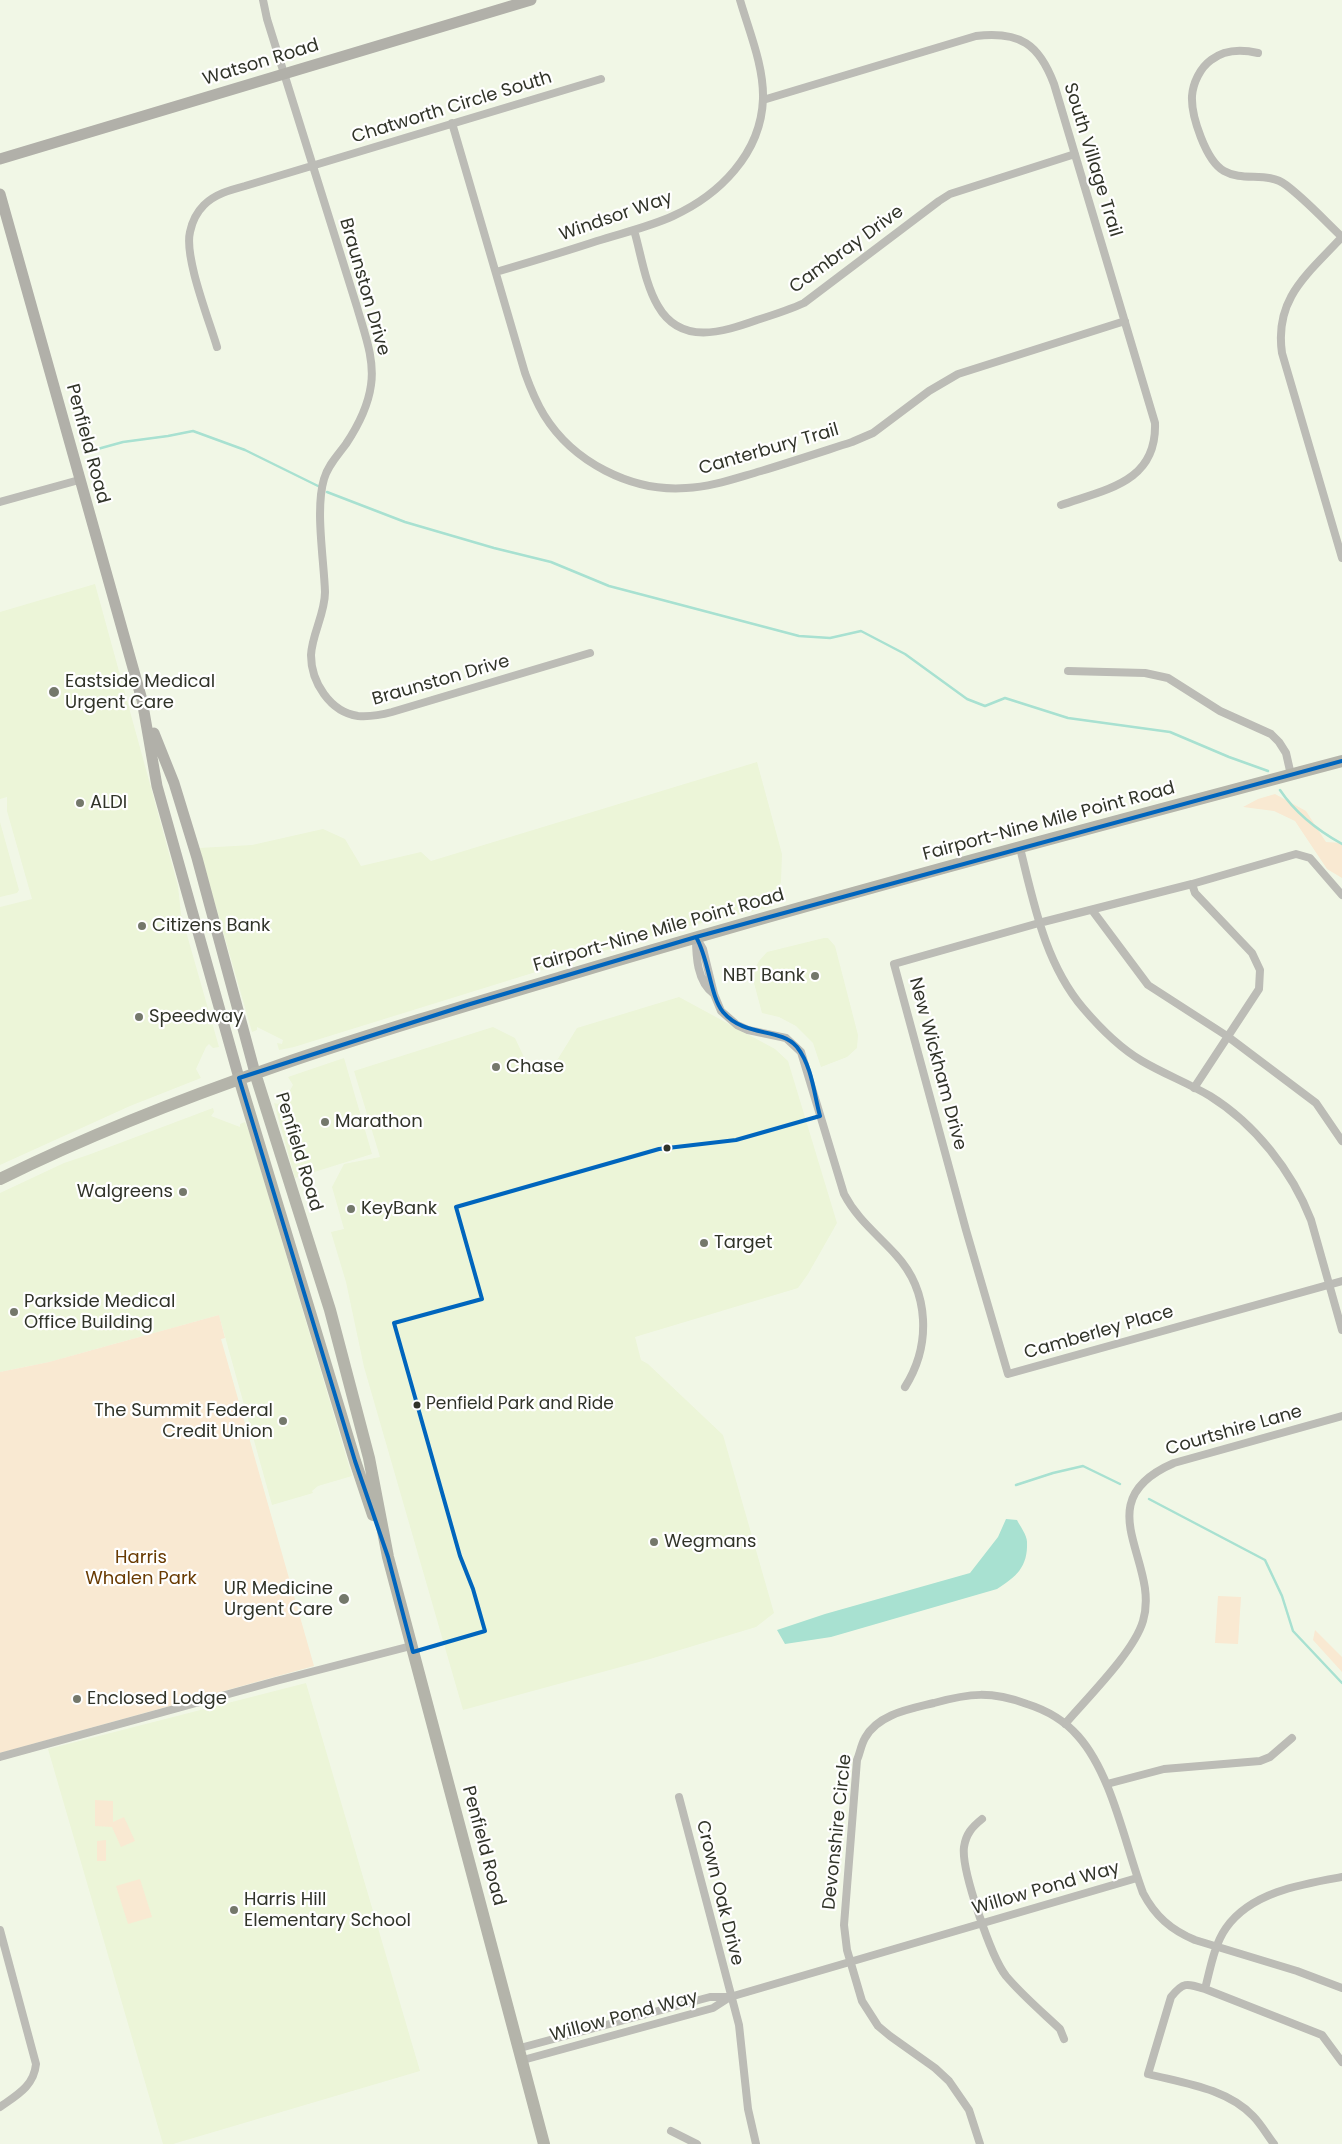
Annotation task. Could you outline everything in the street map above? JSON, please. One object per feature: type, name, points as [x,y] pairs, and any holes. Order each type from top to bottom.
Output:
[{"type":"main road","name":"Watson Road","points":[[0,159],[531,0]]},
{"type":"main road","name":"Penfield Road","points":[[0,194],[142,703],[158,786],[239,1078],[355,1461],[388,1557]]},
{"type":"main road","name":"Penfield Road","points":[[142,703],[174,784],[255,1073],[330,1310],[369,1458],[388,1557],[544,2144]]},
{"type":"main road","name":"Fairport-Nine Mile Point Road","points":[[0,1179],[129,1121],[239,1078],[467,1005],[696,936],[1342,761]]},
{"type":"street","name":"Braunston Drive","points":[[263,0],[357,307],[370,355],[372,371],[370,391],[364,413],[329,468],[322,488],[321,518],[325,594],[322,615],[311,655],[318,683],[338,708],[356,716],[368,717],[392,712],[590,653]]},
{"type":"street","name":"Windsor Way","points":[[496,272],[634,230],[680,213],[710,194],[724,182],[747,154],[759,124],[763,100],[759,67],[740,0]]},
{"type":"street","name":"South Village Trail","points":[[763,100],[976,36],[1006,35],[1031,46],[1040,55],[1047,66],[1126,320],[1155,423],[1156,437],[1153,449],[1140,470],[1129,479],[1061,505]]},
{"type":"street","points":[[1258,53],[1244,50],[1223,53],[1212,59],[1204,66],[1197,77],[1192,92],[1193,109],[1210,157],[1224,171],[1242,176],[1271,178],[1286,185],[1342,237],[1288,299],[1280,323],[1282,353],[1342,558]]},
{"type":"street","name":"Chatworth Circle South","points":[[217,347],[191,261],[189,246],[189,232],[197,213],[214,197],[228,191],[600,79]]},
{"type":"street","name":"Canterbury Trail","points":[[452,123],[525,373],[544,416],[561,438],[583,457],[601,468],[628,480],[664,488],[686,488],[725,482],[852,442],[873,433],[929,391],[958,374],[1126,320]]},
{"type":"street","name":"Cambray Drive","points":[[634,230],[652,294],[658,307],[666,317],[682,328],[704,333],[717,332],[782,312],[804,303],[950,194],[1074,154]]},
{"type":"street","points":[[0,502],[79,480]]},
{"type":"street","points":[[1068,671],[1145,673],[1168,678],[1220,711],[1271,734],[1286,753],[1291,775]]},
{"type":"street","points":[[1020,848],[1039,923],[1061,976],[1077,1000],[1095,1021],[1126,1050],[1230,1110],[1247,1125],[1284,1169],[1305,1206],[1342,1330]]},
{"type":"street","name":"New Wickham Drive","points":[[966,1230],[894,964],[1296,854],[1310,858],[1342,895]]},
{"type":"street","points":[[1192,884],[1195,893],[1252,953],[1260,970],[1259,989],[1194,1088]]},
{"type":"street","points":[[1092,910],[1148,985],[1227,1036],[1316,1104],[1340,1136]]},
{"type":"street","points":[[696,936],[703,948],[714,994],[721,1011],[737,1025],[748,1030],[786,1038],[801,1052],[844,1194],[851,1207],[876,1237],[897,1256],[911,1276],[919,1294],[924,1322],[922,1351],[912,1376],[905,1387]]},
{"type":"street","name":"Camberley Place","points":[[966,1230],[1008,1374],[1342,1281]]},
{"type":"street","name":"Courtshire Lane","points":[[1065,1724],[1132,1644],[1144,1619],[1143,1583],[1129,1522],[1132,1501],[1140,1488],[1158,1471],[1174,1463],[1342,1416]]},
{"type":"street","points":[[0,1758],[267,1683],[411,1646]]},
{"type":"street","name":"Devonshire Circle","points":[[980,2144],[969,2110],[949,2081],[935,2068],[890,2036],[870,2015],[862,2001],[850,1960],[845,1942],[844,1910],[857,1760],[865,1738],[876,1725],[891,1715],[963,1695],[986,1694],[1008,1697],[1045,1710],[1078,1736],[1097,1764],[1106,1784],[1138,1878]]},
{"type":"street","points":[[1106,1784],[1164,1769],[1260,1762],[1270,1757],[1292,1738]]},
{"type":"street","name":"Crown Oak Drive","points":[[679,1797],[730,1997]]},
{"type":"street","points":[[982,1819],[970,1829],[966,1838],[964,1860],[982,1924],[997,1962],[1006,1976],[1060,2030],[1064,2039]]},
{"type":"street","points":[[1204,1989],[1217,1947],[1225,1929],[1238,1914],[1250,1905],[1283,1890],[1342,1877]]},
{"type":"street","name":"Willow Pond Way","points":[[521,2054],[713,2008],[730,1997],[850,1960],[982,1924],[1138,1878],[1150,1906],[1170,1927],[1180,1934],[1297,1971],[1342,1988]]},
{"type":"street","points":[[0,1930],[36,2064],[32,2080],[26,2088],[0,2107]]},
{"type":"street","points":[[1274,2144],[1253,2115],[1229,2098],[1196,2086],[1148,2074],[1170,1997],[1179,1987],[1188,1984],[1204,1989],[1322,2035],[1342,2062]]},
{"type":"street","name":"Willow Pond Way","points":[[521,2054],[710,1997],[730,1997]]},
{"type":"street","points":[[730,1997],[739,2025],[748,2109],[756,2144]]},
{"type":"street","points":[[671,2131],[697,2144]]},
{"type":"shaded area","points":[[95,584],[178,886],[181,914],[219,1047],[213,1048],[209,1044],[206,1047],[196,1069],[201,1078],[130,1106],[0,1165],[0,907],[32,899],[7,811],[7,797],[0,799],[0,612]]},
{"type":"shaded area","points":[[757,762],[782,854],[781,882],[771,907],[668,931],[294,1047],[279,1050],[277,1043],[282,1044],[283,1040],[257,1027],[257,1030],[252,1032],[199,848],[252,845],[323,829],[345,839],[361,866],[421,852],[431,861]]},
{"type":"shaded area","points":[[0,822],[19,890],[17,893],[0,897]]},
{"type":"shaded area","points":[[828,938],[835,946],[858,1035],[857,1048],[847,1057],[821,1067],[813,1043],[796,1026],[779,1017],[762,1013],[754,983],[754,970],[767,952]]},
{"type":"shaded area","points":[[679,997],[775,1049],[788,1061],[837,1223],[798,1288],[635,1337],[641,1360],[648,1364],[723,1435],[774,1613],[756,1627],[650,1659],[463,1710],[364,1367],[346,1282],[331,1232],[344,1229],[332,1187],[344,1164],[380,1157],[354,1071],[493,1027],[515,1038],[531,1072],[556,1062],[577,1028]]},
{"type":"shaded area","points":[[344,1058],[372,1154],[295,1178],[274,1103],[278,1104],[288,1094],[293,1085],[288,1077]]},
{"type":"shaded area","points":[[213,1108],[214,1112],[211,1116],[240,1127],[240,1124],[245,1122],[250,1134],[352,1476],[318,1486],[312,1491],[313,1493],[272,1505],[219,1315],[49,1362],[0,1372],[0,1193],[64,1163]]},
{"type":"shaded area","name":"Harris Hill Elementary School","points":[[306,1683],[420,2071],[173,2144],[163,2144],[48,1749]]},
{"type":"green space","points":[[1275,794],[1306,811],[1326,842],[1342,843],[1342,878],[1327,869],[1295,821],[1274,811],[1243,807],[1258,799]]},
{"type":"green space","name":"Harris Whalen Park","points":[[219,1315],[225,1338],[221,1339],[314,1666],[0,1753],[0,1372],[49,1362]]},
{"type":"green space","points":[[1218,1596],[1241,1597],[1238,1644],[1215,1643]]},
{"type":"green space","points":[[1315,1630],[1342,1657],[1342,1672],[1313,1640]]},
{"type":"green space","points":[[95,1800],[113,1801],[113,1822],[124,1817],[135,1841],[121,1847],[112,1827],[95,1826]]},
{"type":"green space","points":[[106,1840],[106,1861],[97,1861],[97,1841]]},
{"type":"green space","points":[[140,1879],[152,1917],[128,1924],[116,1886]]},
{"type":"water","points":[[1006,1519],[1017,1520],[1026,1536],[1027,1551],[1023,1565],[1010,1580],[997,1589],[831,1637],[785,1644],[777,1630],[825,1614],[970,1573],[998,1537]]},
{"type":"waterway","points":[[94,450],[123,442],[193,431],[245,450],[318,486]]},
{"type":"waterway","points":[[327,492],[405,522],[494,548],[551,562],[609,586],[799,636],[830,638],[861,631],[905,654],[967,699],[985,706],[1005,698],[1068,718],[1170,732],[1268,771]]},
{"type":"waterway","points":[[1280,790],[1293,807],[1308,821],[1342,844]]},
{"type":"waterway","points":[[1016,1485],[1083,1466],[1120,1484]]},
{"type":"waterway","points":[[1149,1499],[1265,1560],[1282,1596],[1293,1631],[1342,1683]]},
{"type":"transit line","points":[[696,937],[1342,761]]},
{"type":"transit line","points":[[696,937],[704,956],[715,997],[723,1012],[741,1026],[781,1037],[797,1047],[809,1071],[820,1116],[736,1140],[659,1149],[456,1207],[482,1299],[394,1323],[460,1556],[473,1589],[485,1631],[413,1652],[388,1557],[355,1461],[239,1078],[467,1005],[696,937]]},
{"type":"place","name":"Eastside Medical Urgent Care","points":[[54,692]]},
{"type":"place","name":"ALDI","points":[[80,803]]},
{"type":"place","name":"Citizens Bank","points":[[142,926]]},
{"type":"place","name":"NBT Bank","points":[[815,976]]},
{"type":"place","name":"Speedway","points":[[139,1017]]},
{"type":"place","name":"Chase","points":[[496,1067]]},
{"type":"place","name":"Marathon","points":[[325,1122]]},
{"type":"place","name":"Walgreens","points":[[183,1192]]},
{"type":"place","name":"KeyBank","points":[[351,1209]]},
{"type":"place","name":"Target","points":[[704,1243]]},
{"type":"place","name":"Parkside Medical Office Building","points":[[14,1312]]},
{"type":"place","name":"Penfield Park and Ride","points":[[417,1405]]},
{"type":"place","name":"The Summit Federal Credit Union","points":[[283,1421]]},
{"type":"place","name":"Wegmans","points":[[654,1542]]},
{"type":"place","name":"UR Medicine Urgent Care","points":[[344,1599]]},
{"type":"place","name":"Enclosed Lodge","points":[[77,1699]]},
{"type":"place","name":"Harris Hill Elementary School","points":[[234,1910]]}]
